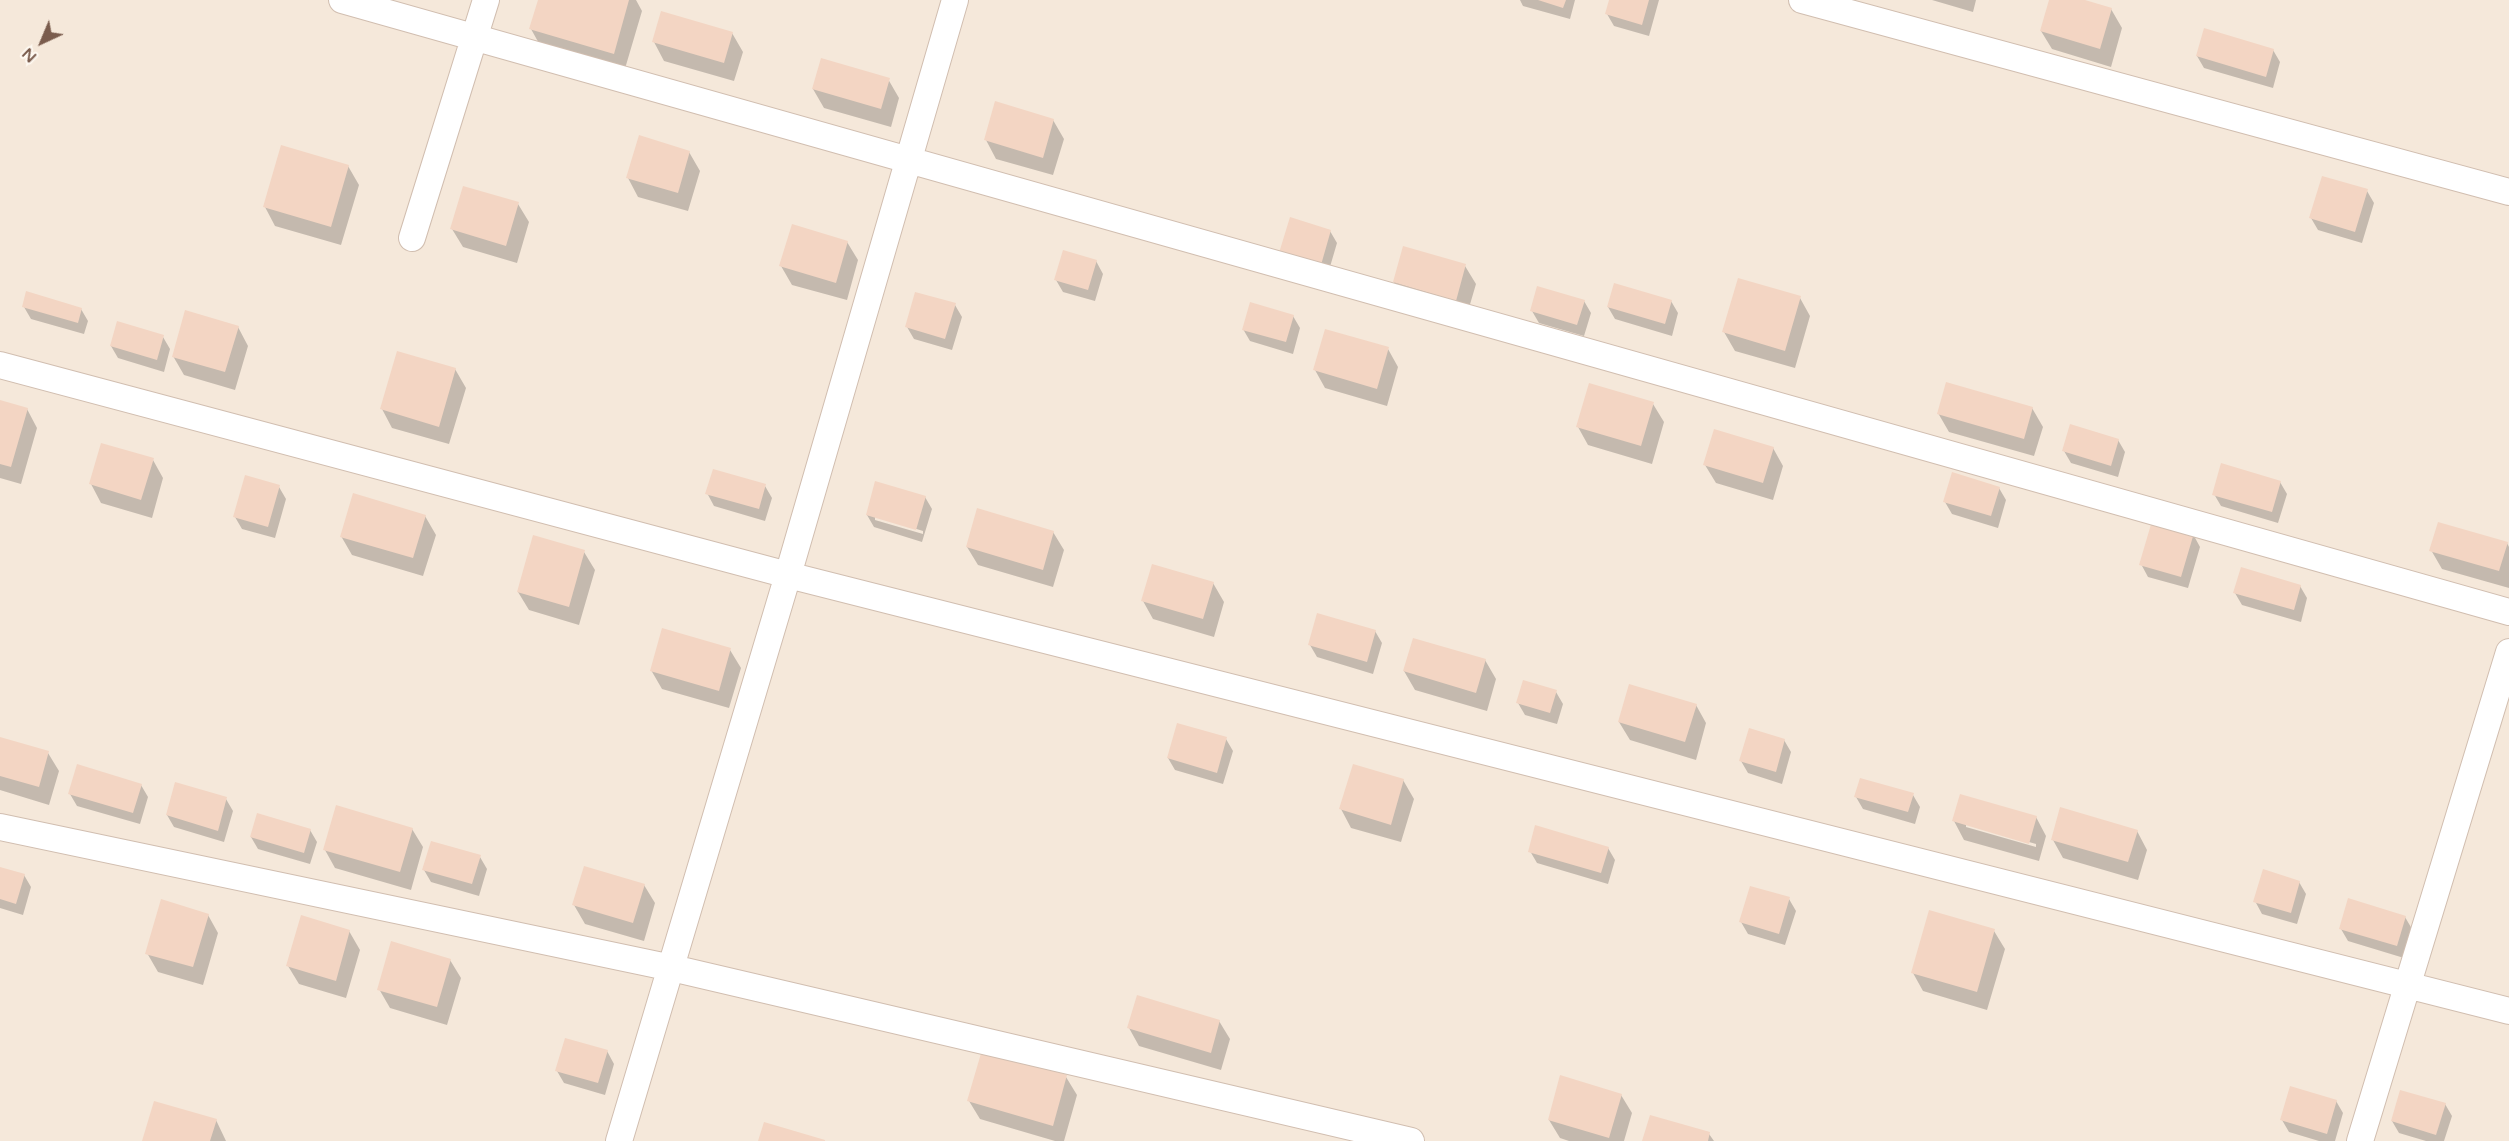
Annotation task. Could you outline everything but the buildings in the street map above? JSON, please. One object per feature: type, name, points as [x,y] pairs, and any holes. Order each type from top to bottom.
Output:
[{"type":"street","points":[[342,0],[2509,612]]},
{"type":"street","points":[[412,238],[486,0]]},
{"type":"street","points":[[619,1141],[788,575],[955,0]]},
{"type":"street","points":[[1802,0],[2509,192]]},
{"type":"street","points":[[0,365],[788,575],[2509,1011]]},
{"type":"street","points":[[2360,1141],[2509,652]]},
{"type":"street","points":[[0,827],[672,968],[1411,1141]]},
{"type":"shaded area","points":[[0,0],[2509,0],[2509,1141],[0,1141]]}]
